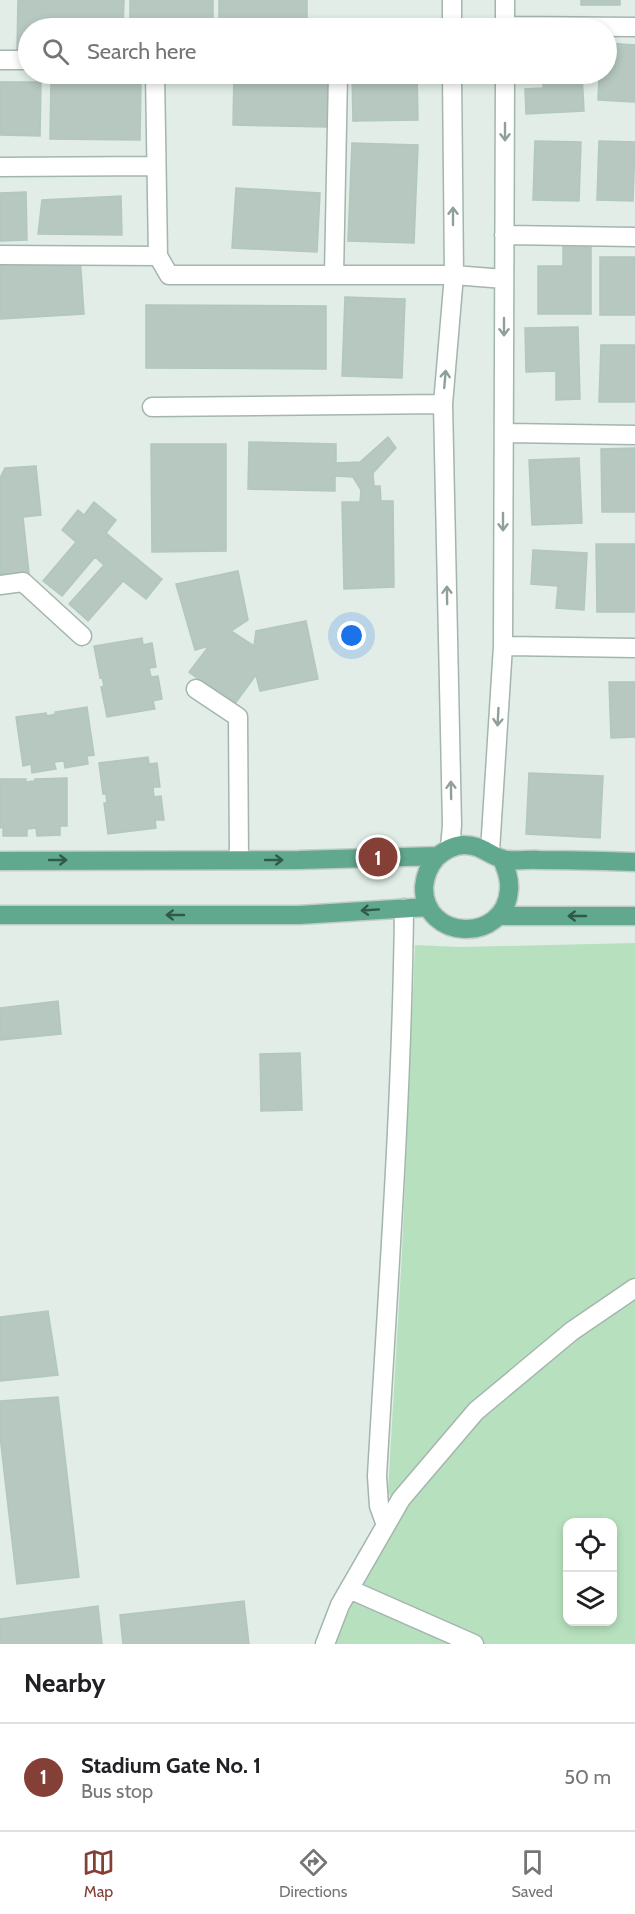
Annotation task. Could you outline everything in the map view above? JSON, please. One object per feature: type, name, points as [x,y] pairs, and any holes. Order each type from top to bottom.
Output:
[{"type":"main road","points":[[0,861],[239,860],[444,852],[463,845],[477,846],[496,855],[635,861]]},
{"type":"main road","points":[[444,852],[429,867],[424,880],[424,894],[428,907],[436,918],[448,926],[462,930],[475,929],[488,924],[499,916],[507,903],[510,888],[496,855]]},
{"type":"main road","points":[[0,915],[299,915],[428,907]]},
{"type":"main road","points":[[499,916],[635,916]]},
{"type":"street","points":[[452,0],[452,18]]},
{"type":"street","points":[[505,0],[505,18]]},
{"type":"street","points":[[617,27],[635,27]]},
{"type":"street","points":[[0,60],[18,60]]},
{"type":"street","points":[[155,84],[158,256],[169,275],[454,275],[504,279]]},
{"type":"street","points":[[334,275],[338,84]]},
{"type":"street","points":[[444,852],[451,813],[443,404],[454,275],[452,84]]},
{"type":"street","points":[[496,855],[503,646],[505,84]]},
{"type":"street","points":[[0,167],[156,166]]},
{"type":"street","points":[[504,235],[635,237]]},
{"type":"street","points":[[0,255],[158,256]]},
{"type":"street","points":[[152,406],[443,404]]},
{"type":"street","points":[[504,433],[635,435]]},
{"type":"street","points":[[0,585],[23,582],[82,636]]},
{"type":"street","points":[[503,646],[635,648]]},
{"type":"street","points":[[196,689],[238,717],[239,860]]},
{"type":"street","points":[[386,1525],[380,1506],[377,1476],[392,1227],[404,909]]},
{"type":"street","points":[[325,1644],[340,1605],[401,1499],[476,1411],[572,1331],[635,1288]]},
{"type":"street","points":[[350,1589],[474,1644]]},
{"type":"green space","points":[[635,943],[635,1644],[333,1644],[364,1580],[400,1519],[388,1491],[402,1253],[415,945],[460,947]]},
{"type":"building","points":[[18,0],[124,0],[123,18],[18,18],[17,53]]},
{"type":"building","points":[[130,0],[213,0],[213,18],[130,18]]},
{"type":"building","points":[[219,0],[307,0],[307,18],[219,18]]},
{"type":"building","points":[[581,0],[620,0],[620,5],[581,5]]},
{"type":"building","points":[[617,44],[635,45],[635,102],[598,100],[599,84],[617,84]]},
{"type":"building","points":[[0,82],[41,84],[40,136],[0,135]]},
{"type":"building","points":[[51,84],[141,84],[140,140],[50,139]]},
{"type":"building","points":[[234,84],[328,84],[327,127],[233,125]]},
{"type":"building","points":[[352,84],[417,84],[418,120],[353,121]]},
{"type":"building","points":[[543,84],[583,84],[584,111],[526,114],[525,89],[543,88]]},
{"type":"building","points":[[535,141],[581,142],[579,201],[533,200]]},
{"type":"building","points":[[599,141],[635,142],[633,201],[597,200]]},
{"type":"building","points":[[352,143],[418,145],[414,243],[348,241]]},
{"type":"building","points":[[236,188],[320,193],[317,252],[232,248]]},
{"type":"building","points":[[26,192],[27,240],[0,241],[0,193]]},
{"type":"building","points":[[121,196],[122,235],[38,234],[42,200]]},
{"type":"building","points":[[563,247],[591,247],[591,314],[538,314],[538,266],[563,266]]},
{"type":"building","points":[[80,256],[84,314],[0,319],[0,261]]},
{"type":"building","points":[[600,257],[635,257],[635,315],[600,315]]},
{"type":"building","points":[[345,297],[405,299],[402,378],[342,376]]},
{"type":"building","points":[[146,305],[326,306],[326,369],[146,368]]},
{"type":"building","points":[[578,327],[580,399],[556,400],[556,371],[526,372],[525,328]]},
{"type":"building","points":[[601,345],[635,345],[635,402],[599,402]]},
{"type":"building","points":[[388,437],[396,448],[373,473],[374,486],[380,486],[381,501],[393,501],[394,587],[344,589],[342,502],[360,502],[361,490],[353,477],[335,476],[335,491],[248,489],[249,442],[336,444],[336,463],[360,462]]},
{"type":"building","points":[[151,444],[226,444],[226,551],[152,552]]},
{"type":"building","points":[[635,448],[635,512],[602,512],[601,449]]},
{"type":"building","points":[[579,458],[582,523],[532,525],[529,460]]},
{"type":"building","points":[[36,466],[41,515],[23,517],[29,573],[0,576],[0,478],[5,468]]},
{"type":"building","points":[[94,502],[116,520],[106,533],[162,579],[146,599],[123,581],[88,621],[69,604],[104,565],[95,557],[62,596],[43,581],[76,542],[62,530],[78,510],[84,515]]},
{"type":"building","points":[[596,544],[635,544],[635,612],[597,612]]},
{"type":"building","points":[[533,550],[587,553],[584,610],[556,608],[558,586],[531,584]]},
{"type":"building","points":[[238,571],[248,620],[231,631],[254,646],[256,631],[306,621],[318,679],[260,691],[256,675],[234,705],[189,672],[209,646],[195,650],[176,584]]},
{"type":"building","points":[[142,638],[143,645],[152,643],[156,667],[149,668],[151,677],[158,676],[162,699],[153,701],[155,709],[107,717],[101,687],[104,686],[102,677],[100,678],[94,646]]},
{"type":"building","points":[[609,682],[635,682],[635,737],[611,738]]},
{"type":"building","points":[[87,707],[94,755],[87,756],[88,764],[65,768],[64,761],[54,762],[56,769],[32,773],[31,764],[23,766],[16,717],[46,713],[47,716],[56,714],[55,712]]},
{"type":"building","points":[[148,757],[149,764],[157,763],[160,787],[153,787],[154,797],[161,796],[164,820],[155,820],[156,828],[108,834],[104,803],[107,803],[106,794],[103,794],[99,763]]},
{"type":"building","points":[[529,773],[603,776],[600,838],[526,834]]},
{"type":"building","points":[[67,778],[67,826],[60,826],[60,835],[37,836],[36,828],[27,829],[27,836],[3,836],[3,827],[0,828],[0,779],[26,779],[25,782],[35,779]]},
{"type":"building","points":[[58,1001],[61,1034],[0,1040],[0,1008]]},
{"type":"building","points":[[300,1053],[302,1110],[261,1111],[260,1054]]},
{"type":"building","points":[[48,1311],[58,1375],[0,1381],[0,1317]]},
{"type":"building","points":[[58,1397],[79,1577],[17,1584],[0,1436],[0,1401]]},
{"type":"building","points":[[244,1601],[249,1644],[123,1644],[120,1615]]},
{"type":"building","points":[[98,1606],[102,1644],[0,1644],[0,1619]]},
{"type":"place","name":"Stadium Gate No. 1","points":[[378,857]]}]
